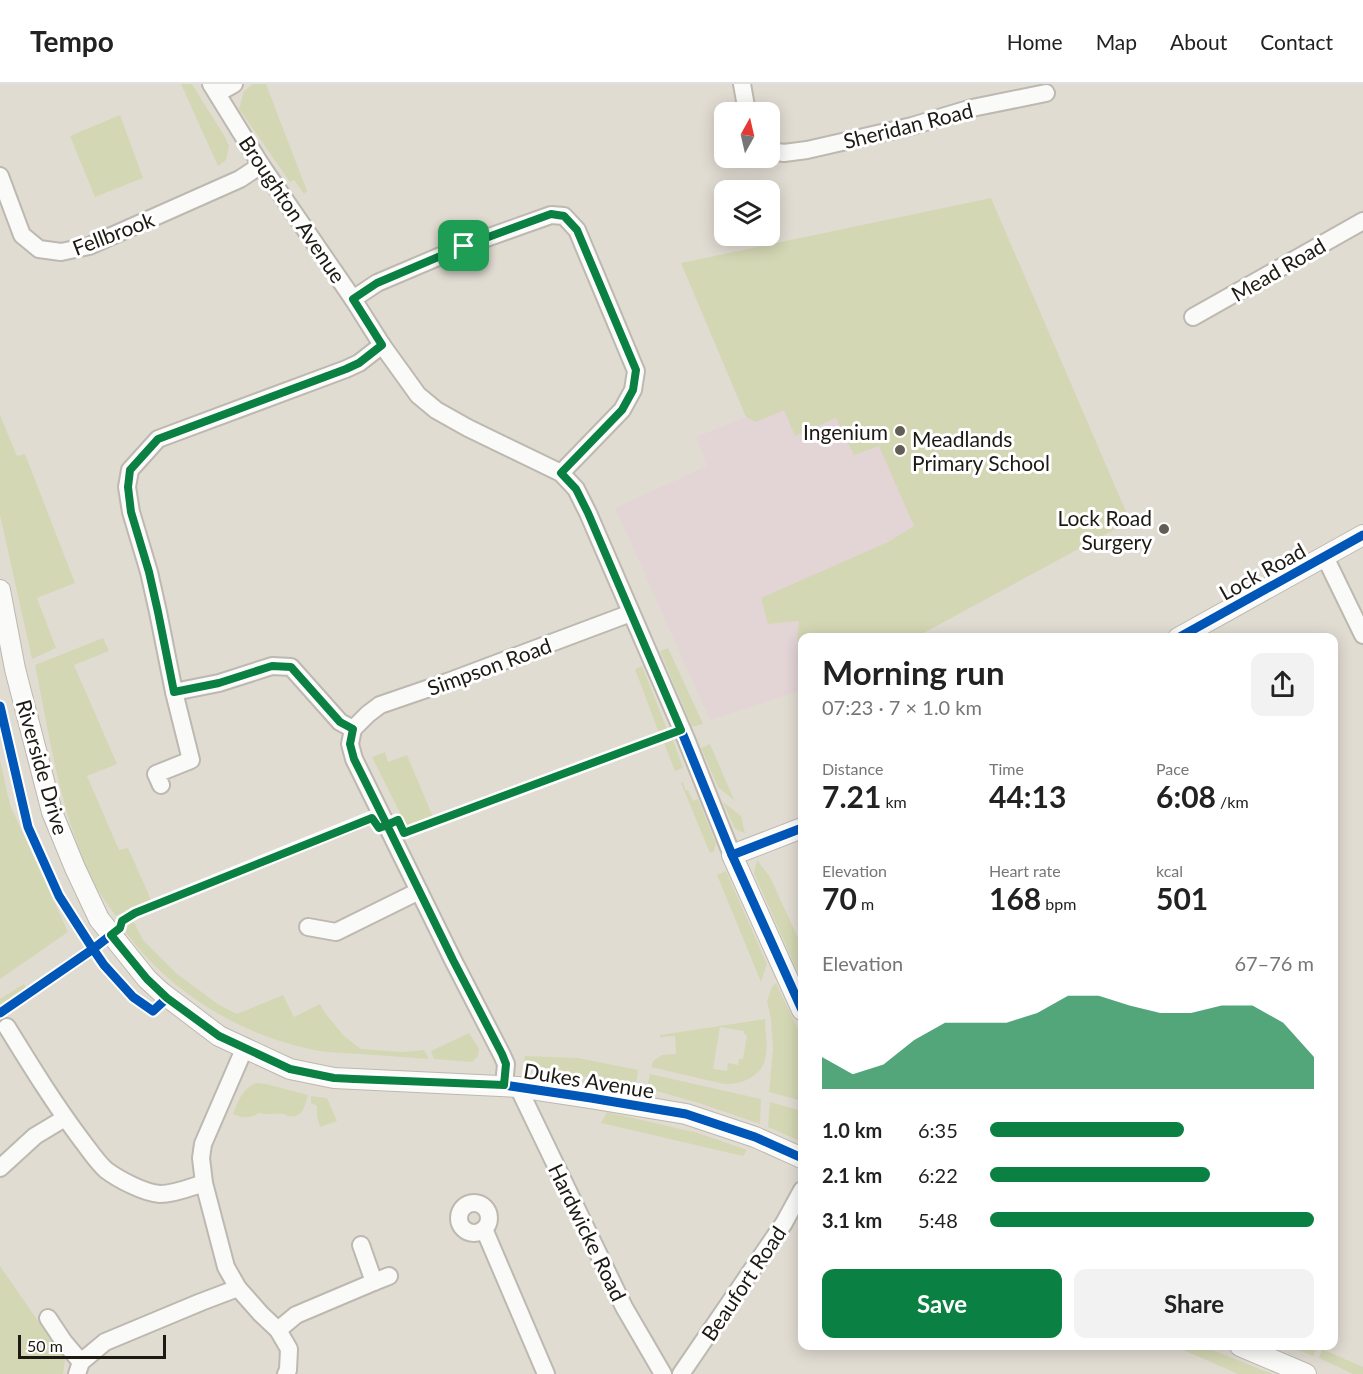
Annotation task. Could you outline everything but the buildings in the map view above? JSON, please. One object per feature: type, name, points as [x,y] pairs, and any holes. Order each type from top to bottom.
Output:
[{"type":"street","points":[[215,89],[234,84]]},
{"type":"street","points":[[742,84],[745,102]]},
{"type":"street","name":"Broughton Avenue","points":[[215,89],[261,165],[418,395],[436,410],[468,428],[561,473],[576,489],[686,739],[732,855],[798,1001]]},
{"type":"street","name":"Sheridan Road","points":[[780,152],[807,150],[912,126],[972,108],[1046,93]]},
{"type":"street","name":"Fellbrook","points":[[0,176],[22,235],[39,249],[61,252],[89,246],[240,179],[261,165]]},
{"type":"street","points":[[353,299],[377,283],[464,246],[551,214],[564,216],[577,230],[636,370],[633,390],[622,410],[561,473]]},
{"type":"street","name":"Mead Road","points":[[1193,317],[1363,221]]},
{"type":"street","points":[[161,785],[156,774],[191,760],[149,572],[131,512],[128,487],[130,470],[158,439],[346,369],[359,363],[382,345]]},
{"type":"street","name":"Lock Road","points":[[1187,633],[1363,535]]},
{"type":"street","points":[[1325,557],[1363,635]]},
{"type":"street","name":"Riverside Drive","points":[[0,590],[15,669],[52,812],[99,919],[111,935]]},
{"type":"street","name":"Simpson Road","points":[[353,729],[380,705],[631,613]]},
{"type":"street","points":[[174,692],[219,683],[272,666],[291,667],[340,722],[353,729]]},
{"type":"street","name":"Hardwicke Road","points":[[353,729],[350,744],[354,759],[502,1054],[511,1086],[624,1307],[663,1374]]},
{"type":"street","points":[[732,855],[798,830]]},
{"type":"street","points":[[308,927],[336,933],[419,891]]},
{"type":"street","name":"Dukes Avenue","points":[[111,935],[147,979],[167,998],[219,1036],[290,1069],[334,1078],[511,1086],[686,1114],[755,1137],[798,1156]]},
{"type":"street","points":[[7,1028],[65,1118],[106,1170],[120,1179],[160,1194],[204,1183]]},
{"type":"street","points":[[245,1047],[203,1144],[201,1158],[204,1183],[226,1267],[238,1288],[278,1330],[289,1349],[286,1374]]},
{"type":"street","points":[[0,1168],[35,1136],[65,1118]]},
{"type":"street","name":"Beaufort Road","points":[[681,1374],[784,1223],[798,1197]]},
{"type":"street","points":[[484,1229],[546,1374]]},
{"type":"street","points":[[278,1330],[296,1315],[381,1279],[361,1245]]},
{"type":"street","points":[[48,1318],[79,1368],[105,1342],[238,1288]]},
{"type":"street","points":[[1249,1350],[1306,1374]]},
{"type":"shaded area","name":"Meadlands Primary School","points":[[1017,259],[1130,521],[923,633],[798,633],[798,691],[710,720],[615,508],[707,466],[696,437],[746,417],[681,263]]},
{"type":"green space","points":[[181,84],[192,84],[225,137],[229,146],[226,160],[218,166]]},
{"type":"green space","points":[[253,84],[266,84],[307,191],[304,194],[294,180],[290,182],[239,109],[244,91]]},
{"type":"green space","points":[[120,115],[143,178],[95,197],[70,136]]},
{"type":"green space","name":"Meadlands Primary School","points":[[991,198],[1130,521],[923,633],[798,633],[798,641],[797,641],[799,621],[768,624],[761,598],[888,542],[914,526],[879,446],[854,455],[836,418],[795,436],[784,410],[756,422],[746,417],[681,263],[762,246],[780,246],[780,242]]},
{"type":"green space","points":[[0,415],[17,456],[25,454],[75,583],[37,598],[56,648],[32,659],[0,515]]},
{"type":"green space","points":[[103,638],[109,651],[74,665],[117,764],[87,776],[119,850],[128,848],[152,902],[116,916],[90,875],[77,844],[62,794],[35,665]]},
{"type":"green space","points":[[668,648],[703,724],[692,727],[660,651]]},
{"type":"green space","points":[[642,666],[667,729],[659,733],[635,669]]},
{"type":"green space","points":[[673,740],[683,768],[675,771],[664,743]]},
{"type":"green space","points":[[710,744],[734,800],[718,787],[701,748]]},
{"type":"green space","points":[[385,752],[388,762],[407,755],[433,817],[407,827],[372,757]]},
{"type":"green space","points":[[0,760],[10,805],[68,932],[0,979]]},
{"type":"green space","points":[[683,782],[693,801],[698,799],[716,844],[714,851],[710,853],[681,783]]},
{"type":"green space","points":[[723,802],[741,816],[745,833],[734,827]]},
{"type":"green space","points":[[757,860],[770,877],[798,938],[798,973],[754,873]]},
{"type":"green space","points":[[726,871],[767,964],[761,982],[717,875]]},
{"type":"green space","points":[[134,922],[143,940],[176,973],[219,1005],[237,1014],[283,995],[294,1017],[320,1004],[344,1036],[361,1049],[402,1052],[424,1050],[429,1059],[314,1050],[286,1043],[232,1021],[182,990],[160,971],[122,927]]},
{"type":"green space","points":[[776,983],[798,1030],[798,1100],[769,1092],[773,1049],[767,1001]]},
{"type":"green space","points":[[24,984],[28,990],[0,1009],[0,999]]},
{"type":"green space","points":[[765,1019],[767,1047],[764,1063],[757,1073],[742,1082],[724,1084],[651,1067],[653,1061],[662,1055],[676,1054],[675,1036],[660,1037],[660,1035]],"holes":[[[720,1027],[744,1031],[747,1035],[743,1059],[739,1059],[738,1065],[728,1063],[727,1071],[713,1069]]]},
{"type":"green space","points":[[469,1033],[479,1049],[478,1056],[472,1062],[434,1059],[431,1051]]},
{"type":"green space","points":[[525,1056],[578,1058],[638,1070],[636,1085],[531,1068],[524,1062]]},
{"type":"green space","points":[[650,1074],[761,1099],[760,1124],[653,1090],[648,1083]]},
{"type":"green space","points":[[256,1083],[308,1095],[302,1111],[297,1116],[259,1113],[246,1117],[233,1114],[244,1092]]},
{"type":"green space","points":[[311,1096],[327,1098],[337,1121],[320,1127],[317,1106],[311,1103]]},
{"type":"green space","points":[[770,1102],[798,1110],[798,1140],[768,1127]]},
{"type":"green space","points":[[607,1112],[698,1133],[747,1150],[743,1156],[601,1123]]},
{"type":"green space","points":[[0,1266],[65,1360],[63,1374],[0,1374]]},
{"type":"green space","points":[[1183,1350],[1213,1350],[1272,1374],[1238,1374]]},
{"type":"green space","points":[[1298,1350],[1316,1350],[1313,1356]]},
{"type":"green space","points":[[1322,1350],[1324,1350],[1363,1367],[1363,1374],[1353,1374],[1319,1358]]},
{"type":"cycle path","points":[[1187,633],[1363,535]]},
{"type":"cycle path","points":[[0,706],[28,827],[59,896],[104,965],[133,997],[153,1011],[167,998],[219,1036],[290,1069],[334,1078],[504,1085],[686,1114],[755,1137],[798,1156]]},
{"type":"cycle path","points":[[0,1013],[93,949],[120,928],[122,921],[135,913],[372,817],[379,828],[397,820],[404,833],[681,730],[732,855],[798,1001]]},
{"type":"cycle path","points":[[732,855],[798,830]]},
{"type":"place","name":"Ingenium","points":[[900,431]]},
{"type":"place","name":"Meadlands Primary School","points":[[900,450]]},
{"type":"place","name":"Lock Road Surgery","points":[[1164,529]]},
{"type":"route","points":[[464,246],[377,283],[353,299],[382,345],[359,363],[158,439],[130,470],[128,487],[131,512],[149,572],[174,692],[219,683],[272,666],[291,667],[340,722],[353,729],[350,744],[354,759],[387,825],[379,828],[372,818],[135,913],[122,921],[120,928],[111,935],[147,979],[167,998],[219,1036],[290,1069],[334,1078],[504,1085],[506,1064],[502,1054],[387,825],[398,820],[404,833],[681,730],[588,513],[576,489],[561,473],[622,410],[633,390],[636,370],[577,230],[564,216],[551,214],[464,246]]}]
